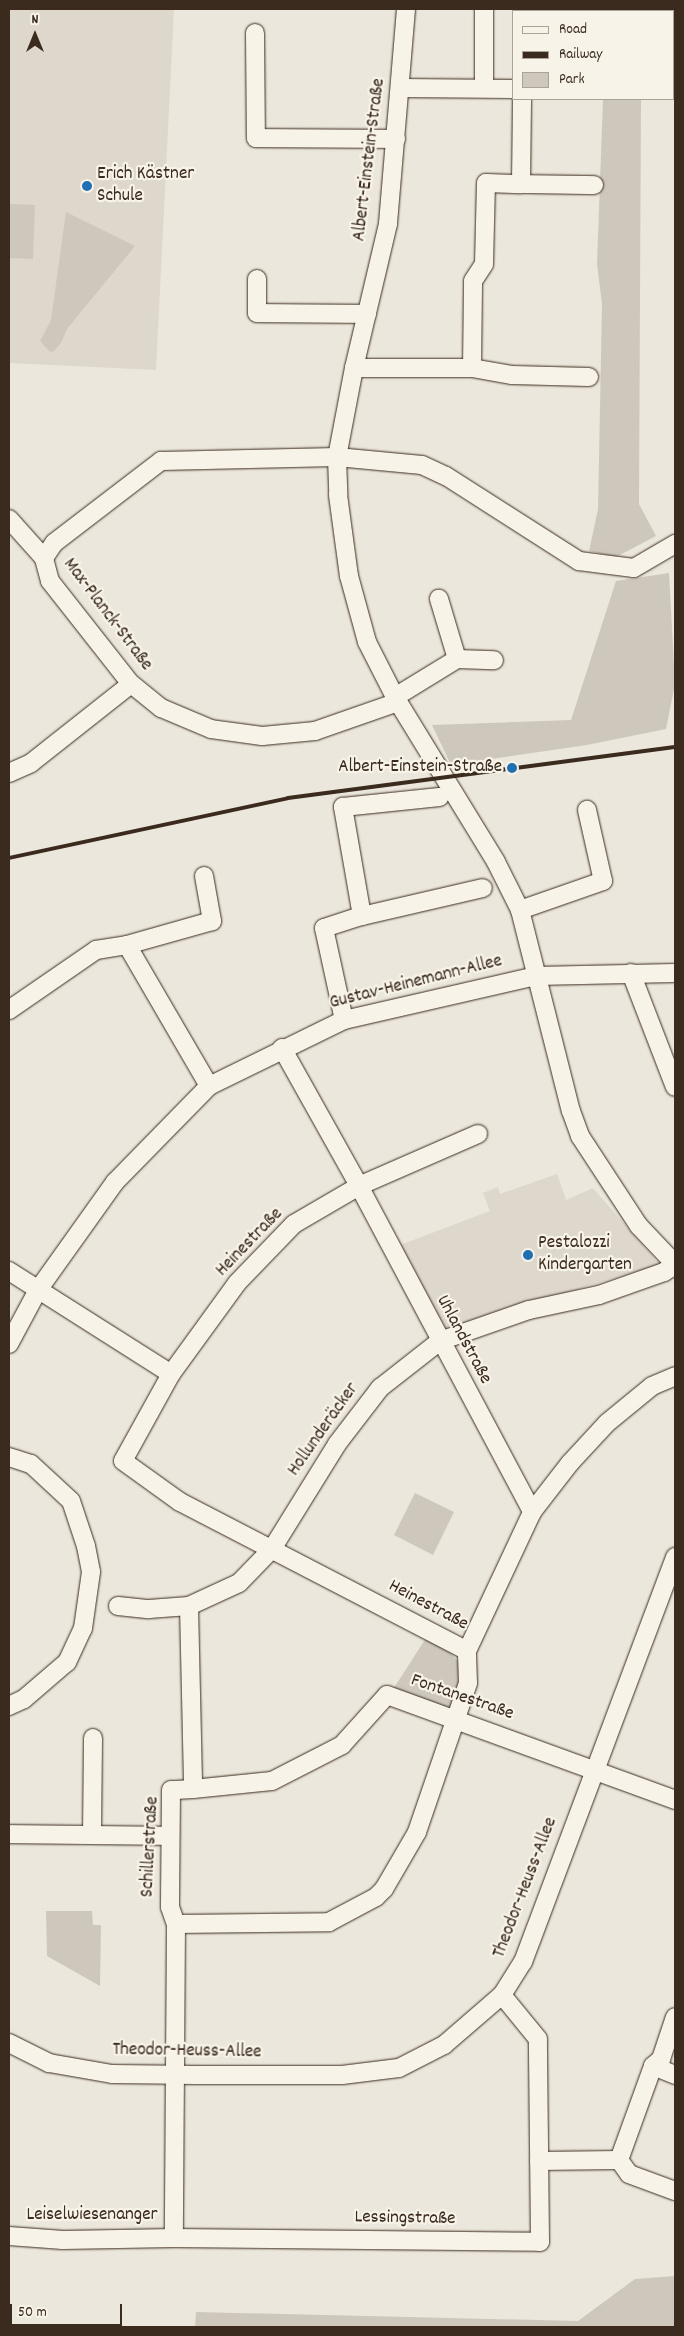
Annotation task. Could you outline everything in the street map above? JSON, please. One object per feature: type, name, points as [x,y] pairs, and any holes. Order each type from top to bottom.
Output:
[{"type":"street","name":"Albert-Einstein-Straße","points":[[406,9],[401,88],[388,224],[354,368],[337,457],[338,495],[349,576],[367,642],[396,700],[496,862],[520,910],[580,1136],[639,1226],[675,1264]]},
{"type":"street","points":[[484,9],[484,88]]},
{"type":"street","points":[[255,33],[256,138],[396,139]]},
{"type":"street","points":[[401,88],[512,89]]},
{"type":"street","points":[[521,184],[522,100]]},
{"type":"street","points":[[472,368],[473,282],[484,264],[486,183],[594,185]]},
{"type":"street","points":[[257,279],[257,313],[367,314]]},
{"type":"street","points":[[354,368],[472,368],[512,374],[589,376]]},
{"type":"street","name":"Max-Planck-Straße","points":[[396,700],[315,731],[262,736],[211,729],[161,708],[131,684],[50,581],[44,558],[54,543],[161,462],[337,457],[422,465],[446,476],[579,561],[634,568],[675,544]]},
{"type":"street","points":[[9,519],[44,558]]},
{"type":"street","points":[[438,599],[457,659]]},
{"type":"street","points":[[396,700],[457,659],[494,660]]},
{"type":"street","points":[[9,773],[31,763],[131,684]]},
{"type":"street","points":[[362,916],[343,807],[440,796]]},
{"type":"street","points":[[520,910],[603,881],[587,810]]},
{"type":"street","points":[[9,1010],[96,950],[127,945],[212,920],[204,876]]},
{"type":"street","points":[[344,1020],[324,928],[362,916],[483,888]]},
{"type":"street","points":[[127,945],[210,1086]]},
{"type":"street","points":[[631,973],[675,1087]]},
{"type":"street","name":"Gustav-Heinemann-Allee","points":[[9,1344],[38,1290],[115,1182],[210,1086],[282,1048],[344,1020],[536,976],[675,973]]},
{"type":"street","name":"Uhlandstraße","points":[[282,1048],[359,1186],[532,1512]]},
{"type":"street","points":[[359,1186],[478,1134]]},
{"type":"street","name":"Heinestraße","points":[[176,1924],[329,1922],[376,1897],[384,1889],[417,1832],[468,1683],[467,1651],[180,1502],[123,1461],[171,1374],[237,1283],[294,1224],[359,1186]]},
{"type":"street","name":"Hollunderäcker","points":[[118,1606],[150,1609],[190,1606],[239,1583],[272,1549],[337,1444],[380,1388],[440,1341],[529,1310],[599,1295],[664,1272],[675,1264]]},
{"type":"street","points":[[9,1271],[171,1374]]},
{"type":"street","points":[[467,1651],[532,1512],[570,1463],[607,1423],[652,1386],[675,1376]]},
{"type":"street","points":[[9,1457],[31,1464],[71,1501],[86,1546],[91,1572],[83,1628],[67,1662],[24,1700],[9,1706]]},
{"type":"street","name":"Theodor-Heuss-Allee","points":[[9,2044],[49,2063],[112,2074],[177,2075],[342,2075],[398,2068],[444,2045],[502,1995],[523,1962],[593,1769],[675,1557]]},
{"type":"street","points":[[190,1606],[193,1789]]},
{"type":"street","name":"Fontanestraße","points":[[193,1789],[272,1781],[342,1745],[387,1694],[457,1718],[675,1800]]},
{"type":"street","points":[[92,1835],[93,1738]]},
{"type":"street","name":"Schillerstraße","points":[[177,2075],[176,1924],[170,1907],[171,1790],[193,1789]]},
{"type":"street","points":[[9,1834],[170,1836]]},
{"type":"street","name":"Lessingstraße","points":[[174,2238],[540,2242],[538,2039],[502,1995]]},
{"type":"street","points":[[619,2160],[653,2066],[661,2059],[675,2017]]},
{"type":"street","points":[[653,2066],[675,2075]]},
{"type":"street","points":[[174,2238],[177,2075]]},
{"type":"street","points":[[539,2161],[619,2160]]},
{"type":"street","points":[[619,2160],[630,2174],[675,2191]]},
{"type":"street","name":"Leiselwiesenanger","points":[[9,2236],[63,2240],[174,2238]]},
{"type":"shaded area","name":"Erich Kästner Schule","points":[[9,9],[174,9],[156,370],[9,363]]},
{"type":"shaded area","name":"Pestalozzi Kindergarten","points":[[557,1174],[566,1200],[593,1188],[660,1265],[439,1330],[400,1245],[490,1211],[483,1193],[498,1187],[500,1194]]},
{"type":"green space","points":[[603,100],[641,100],[639,504],[656,536],[616,557],[589,551],[598,509],[602,304],[597,264]]},
{"type":"green space","points":[[9,204],[35,205],[33,259],[9,258]]},
{"type":"green space","points":[[66,212],[135,246],[67,329],[61,343],[53,352],[49,351],[40,341],[51,320]]},
{"type":"green space","points":[[669,573],[675,684],[666,729],[587,745],[451,765],[432,725],[571,720],[616,581]]},
{"type":"green space","points":[[415,1493],[454,1512],[433,1555],[394,1535]]},
{"type":"green space","points":[[426,1638],[448,1650],[462,1666],[462,1688],[451,1708],[440,1708],[392,1691]]},
{"type":"green space","points":[[46,1911],[92,1911],[93,1925],[101,1925],[100,1986],[47,1956]]},
{"type":"green space","points":[[675,2276],[675,2327],[195,2327],[196,2312],[578,2321],[635,2279]]},
{"type":"railway","points":[[9,858],[288,798],[675,747]]},
{"type":"place","name":"Erich Kästner Schule","points":[[87,186]]},
{"type":"place","name":"Albert-Einstein-Straße","points":[[512,768]]},
{"type":"place","name":"Pestalozzi Kindergarten","points":[[528,1255]]}]
